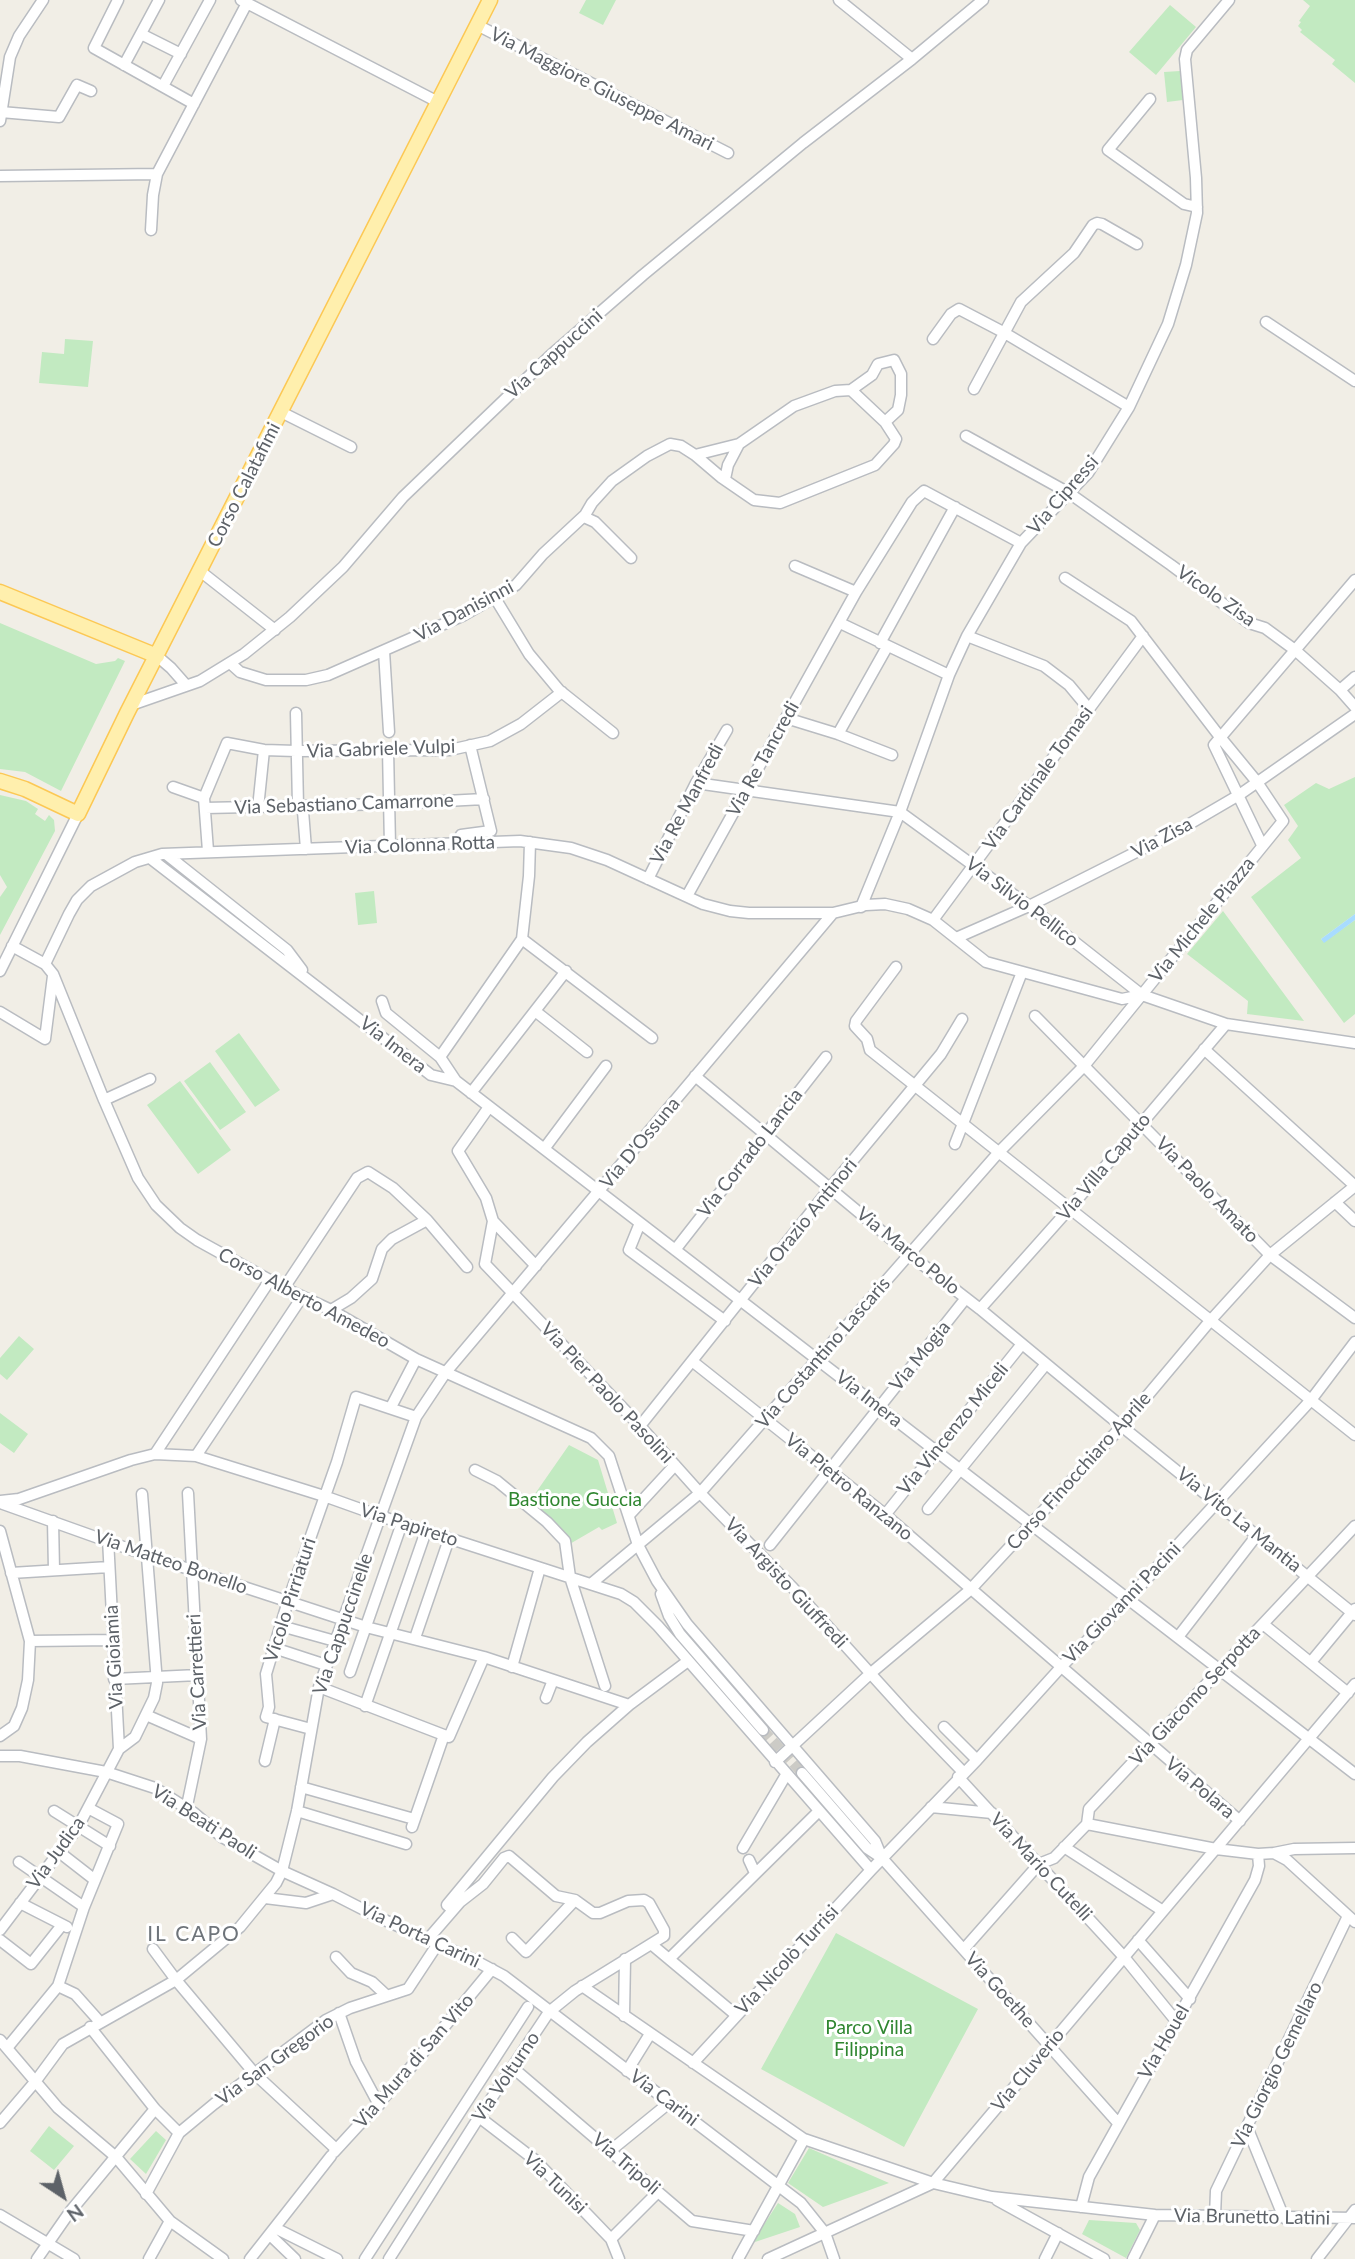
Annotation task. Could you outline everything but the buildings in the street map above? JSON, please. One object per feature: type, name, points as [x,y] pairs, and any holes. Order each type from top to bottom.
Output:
[{"type":"main road","name":"Corso Calatafimi","points":[[78,814],[490,0]]},
{"type":"main road","points":[[0,592],[156,656]]},
{"type":"main road","points":[[0,781],[25,789],[78,814]]},
{"type":"street","points":[[43,0],[19,36],[10,57],[1,117],[60,117],[77,85],[91,91]]},
{"type":"street","points":[[118,0],[94,48],[194,104]]},
{"type":"street","points":[[124,65],[159,0]]},
{"type":"street","points":[[163,86],[210,0]]},
{"type":"street","points":[[839,0],[912,59]]},
{"type":"street","name":"Via Cappuccini","points":[[131,705],[200,681],[230,663],[275,629],[311,599],[404,497],[551,355],[803,143],[983,0]]},
{"type":"street","name":"Via Cipressi","points":[[861,906],[900,812],[949,675],[967,636],[1021,543],[1088,473],[1129,407],[1168,324],[1186,265],[1197,207],[1185,59],[1187,50],[1229,0]]},
{"type":"street","points":[[150,230],[157,174],[244,1],[438,102]]},
{"type":"street","name":"Via Maggiore Giuseppe Amari","points":[[477,25],[728,153]]},
{"type":"street","points":[[141,34],[181,54]]},
{"type":"street","points":[[1150,99],[1108,150],[1184,204],[1197,207]]},
{"type":"street","points":[[0,176],[157,174]]},
{"type":"street","points":[[974,389],[1021,302],[1074,253],[1093,225],[1102,224],[1137,244]]},
{"type":"street","points":[[933,339],[951,313],[959,309],[1129,407]]},
{"type":"street","points":[[1266,322],[1355,381]]},
{"type":"street","points":[[695,455],[739,444],[794,406],[835,391],[850,390],[872,374],[878,364],[894,360],[901,374],[901,395],[898,410],[885,422]]},
{"type":"street","points":[[695,455],[754,499],[780,503],[875,465],[897,439],[885,422],[850,390]]},
{"type":"street","points":[[281,412],[351,447]]},
{"type":"street","name":"Vicolo Zisa","points":[[966,436],[1069,493],[1248,623],[1265,628],[1295,650],[1355,707]]},
{"type":"street","name":"Via Danisinni","points":[[230,663],[240,672],[266,680],[306,680],[328,675],[384,651],[495,598],[516,585],[543,554],[584,517],[592,503],[612,481],[648,456],[670,444],[681,446],[695,455]]},
{"type":"street","points":[[725,479],[728,464],[739,444]]},
{"type":"street","name":"Via Re Tancredi","points":[[687,896],[856,592],[912,502],[924,491],[955,507]]},
{"type":"street","points":[[838,734],[955,507],[1021,543]]},
{"type":"street","points":[[584,517],[595,522],[631,558]]},
{"type":"street","points":[[795,566],[856,592]]},
{"type":"street","points":[[200,571],[275,629]]},
{"type":"street","points":[[1065,579],[1131,621],[1257,782]]},
{"type":"street","points":[[1262,845],[1214,745],[1355,580]]},
{"type":"street","points":[[495,598],[529,654],[562,692],[613,733]]},
{"type":"street","points":[[840,623],[949,675]]},
{"type":"street","points":[[967,636],[1044,666],[1069,685],[1088,709]]},
{"type":"street","name":"Via Cardinale Tomasi","points":[[933,920],[1143,636]]},
{"type":"street","points":[[384,651],[389,732]]},
{"type":"street","points":[[156,656],[186,685]]},
{"type":"street","points":[[1340,690],[1355,677]]},
{"type":"street","name":"Via Gabriele Vulpi","points":[[204,803],[227,743],[264,750],[450,750],[490,741],[521,723],[562,692]]},
{"type":"street","points":[[296,713],[298,806],[303,811],[306,849]]},
{"type":"street","name":"Via Zisa","points":[[956,939],[1029,906],[1174,833],[1239,795],[1355,714]]},
{"type":"street","points":[[786,718],[892,755]]},
{"type":"street","name":"Via Re Manfredi","points":[[648,879],[696,783],[727,730]]},
{"type":"street","points":[[462,843],[461,835],[491,831],[470,745]]},
{"type":"street","points":[[388,749],[390,846]]},
{"type":"street","points":[[258,808],[264,750]]},
{"type":"street","name":"Via Michele Piazza","points":[[1084,1066],[1283,821],[1257,782]]},
{"type":"street","points":[[696,783],[900,812]]},
{"type":"street","name":"Via Sebastiano Camarrone","points":[[173,787],[204,803],[258,808],[484,799]]},
{"type":"street","points":[[204,803],[208,851]]},
{"type":"street","name":"Via Silvio Pellico","points":[[900,812],[974,864],[1142,995]]},
{"type":"street","name":"Corso Calatafimi","points":[[0,971],[78,814]]},
{"type":"street","points":[[440,1057],[522,939],[530,842]]},
{"type":"street","name":"Via Colonna Rotta","points":[[45,964],[77,900],[91,886],[121,868],[150,858],[208,851],[530,842],[571,848],[607,860],[703,904],[749,913],[833,912],[885,904],[908,909],[933,920],[986,962],[1122,999],[1142,995]]},
{"type":"street","points":[[166,854],[287,950],[312,983]]},
{"type":"street","name":"Via Imera","points":[[150,858],[431,1075],[456,1081],[1355,1774]]},
{"type":"street","name":"Via D'Ossuna","points":[[446,1372],[833,912]]},
{"type":"street","points":[[522,939],[652,1038]]},
{"type":"street","name":"Corso Alberto Amedeo","points":[[12,946],[45,964],[53,974],[138,1178],[156,1205],[180,1228],[197,1240],[284,1288],[331,1310],[416,1359],[591,1438],[609,1456],[638,1545],[657,1581],[687,1625],[875,1841],[882,1858]]},
{"type":"street","points":[[896,967],[856,1021],[855,1026],[867,1038],[870,1050],[1355,1435]]},
{"type":"street","points":[[471,1093],[566,971]]},
{"type":"street","points":[[955,1144],[1022,972]]},
{"type":"street","points":[[0,1012],[45,1039],[53,974]]},
{"type":"street","points":[[1142,995],[1226,1024],[1355,1042]]},
{"type":"street","points":[[382,1001],[386,1013],[440,1057],[456,1081]]},
{"type":"street","points":[[534,1011],[587,1052]]},
{"type":"street","name":"Via Paolo Amato","points":[[1035,1016],[1270,1255],[1355,1318]]},
{"type":"street","name":"Via Orazio Antinori","points":[[640,1426],[830,1188],[942,1054],[962,1019]]},
{"type":"street","name":"Via Villa Caputo","points":[[980,1308],[1070,1208],[1226,1024]]},
{"type":"street","points":[[1204,1049],[1355,1186]]},
{"type":"street","name":"Via Corrado Lancia","points":[[675,1250],[826,1057]]},
{"type":"street","points":[[544,1149],[606,1066]]},
{"type":"street","name":"Via Costantino Lascaris","points":[[592,1583],[700,1493],[999,1153],[1084,1066]]},
{"type":"street","name":"Via Marco Polo","points":[[695,1076],[1122,1426]]},
{"type":"street","points":[[104,1100],[150,1079]]},
{"type":"street","points":[[489,1107],[458,1151],[486,1198],[493,1221],[536,1266]]},
{"type":"street","points":[[284,1288],[358,1178],[368,1172],[393,1188],[427,1220],[467,1267]]},
{"type":"street","name":"Corso Finocchiaro Aprile","points":[[789,1741],[970,1590],[1122,1426],[1210,1321],[1270,1255],[1355,1186]]},
{"type":"street","points":[[1335,1202],[1355,1221]]},
{"type":"street","points":[[331,1310],[351,1298],[372,1279],[382,1249],[387,1244],[427,1220]]},
{"type":"street","name":"Via Pier Paolo Pasolini","points":[[493,1221],[485,1264],[640,1426],[700,1493]]},
{"type":"street","points":[[640,1223],[629,1250],[725,1321]]},
{"type":"street","points":[[155,1454],[270,1280]]},
{"type":"street","points":[[196,1456],[302,1297]]},
{"type":"street","name":"Via Mogia","points":[[770,1545],[967,1298]]},
{"type":"street","name":"Via Giovanni Pacini","points":[[882,1858],[1128,1599],[1311,1400],[1355,1342]]},
{"type":"street","name":"Via Vincenzo Miceli","points":[[885,1515],[1022,1344]]},
{"type":"street","points":[[416,1359],[391,1407],[416,1417]]},
{"type":"street","name":"Via Pietro Ranzano","points":[[692,1361],[885,1515],[970,1590]]},
{"type":"street","points":[[928,1508],[1046,1364]]},
{"type":"street","name":"Via Cappuccinelle","points":[[0,2123],[63,2044],[176,1980],[240,1927],[276,1883],[282,1871],[297,1811],[319,1687],[326,1665],[416,1417],[446,1372]]},
{"type":"street","name":"Vicolo Pirriaturi","points":[[275,1719],[266,1717],[266,1674],[356,1397],[391,1407]]},
{"type":"street","name":"Via Vito La Mantia","points":[[1122,1426],[1354,1612]]},
{"type":"street","name":"Via Papireto","points":[[0,1502],[19,1499],[155,1454],[196,1456],[621,1594],[634,1601],[688,1661]]},
{"type":"street","points":[[629,1516],[675,1465]]},
{"type":"street","points":[[475,1469],[497,1480],[547,1522],[565,1541],[570,1577],[605,1686]]},
{"type":"street","name":"Via Carrettieri","points":[[184,1807],[190,1793],[201,1739],[188,1493]]},
{"type":"street","name":"Via Argisto Giuffredi","points":[[700,1493],[793,1588],[961,1775]]},
{"type":"street","points":[[106,1772],[119,1749],[135,1737],[154,1698],[157,1677],[146,1555],[145,1504],[142,1494]]},
{"type":"street","name":"Via Matteo Bonello","points":[[0,1502],[146,1555],[366,1627],[484,1657],[629,1705]]},
{"type":"street","points":[[53,1521],[54,1570]]},
{"type":"street","points":[[350,1672],[402,1523]]},
{"type":"street","name":"Via Giacomo Serpotta","points":[[964,1949],[1039,1864],[1054,1858],[1087,1824],[1089,1809],[1355,1525]]},
{"type":"street","points":[[0,1531],[30,1641],[28,1680],[19,1717],[13,1726],[0,1736]]},
{"type":"street","points":[[365,1706],[426,1531]]},
{"type":"street","points":[[1178,1637],[1257,1535]]},
{"type":"street","points":[[415,1638],[449,1539]]},
{"type":"street","name":"Via Gioiamia","points":[[108,1540],[119,1749]]},
{"type":"street","points":[[11,1573],[109,1567]]},
{"type":"street","points":[[512,1667],[540,1568]]},
{"type":"street","name":"Corso Alberto Amedeo","points":[[657,1581],[669,1616],[680,1634],[764,1730]]},
{"type":"street","name":"Via Polara","points":[[970,1590],[1240,1821]]},
{"type":"street","points":[[1311,1662],[1354,1612]]},
{"type":"street","points":[[1263,1624],[1351,1689]]},
{"type":"street","points":[[281,1626],[335,1641]]},
{"type":"street","points":[[30,1641],[113,1640]]},
{"type":"street","points":[[274,1648],[326,1665]]},
{"type":"street","points":[[301,1787],[413,1823],[447,1736],[484,1657]]},
{"type":"street","points":[[575,1900],[556,1896],[509,1856],[504,1858],[483,1884],[453,1910],[447,1905],[522,1813],[587,1742],[629,1705],[688,1661],[870,1870]]},
{"type":"street","points":[[114,1679],[198,1675]]},
{"type":"street","points":[[546,1698],[552,1680]]},
{"type":"street","points":[[319,1687],[447,1736]]},
{"type":"street","name":"Via Cluverio","points":[[933,2183],[1351,1689]]},
{"type":"street","points":[[146,1715],[201,1739]]},
{"type":"street","points":[[265,1761],[275,1719],[311,1729]]},
{"type":"street","points":[[944,1727],[977,1760]]},
{"type":"street","points":[[767,1753],[789,1741]]},
{"type":"street","points":[[775,1762],[789,1741]]},
{"type":"street","name":"Via Beati Paoli","points":[[0,1756],[20,1756],[106,1772],[155,1788],[222,1837],[282,1871]]},
{"type":"street","name":"Via Judica","points":[[0,1930],[78,1827],[106,1772]]},
{"type":"street","points":[[802,1773],[867,1848],[882,1858]]},
{"type":"street","points":[[743,1848],[786,1775]]},
{"type":"street","name":"Via Mario Cutelli","points":[[961,1775],[992,1813],[1124,1957],[1176,2021]]},
{"type":"street","points":[[931,1807],[992,1813]]},
{"type":"street","points":[[88,1808],[118,1824],[84,1907],[58,1986],[3,2044],[58,2108],[116,2157],[170,2221],[223,2259]]},
{"type":"street","points":[[54,1811],[110,1846]]},
{"type":"street","points":[[297,1811],[406,1844]]},
{"type":"street","points":[[669,1959],[819,1811]]},
{"type":"street","points":[[1087,1824],[1216,1849],[1258,1854],[1294,1849],[1355,1847]]},
{"type":"street","points":[[1065,1847],[1163,1911]]},
{"type":"street","points":[[59,1852],[95,1880]]},
{"type":"street","points":[[1274,1853],[1287,1860],[1352,1919]]},
{"type":"street","name":"Via Houel","points":[[1081,2207],[1088,2177],[1255,1880],[1259,1866],[1258,1854]]},
{"type":"street","name":"Via Nicolò Turrisi","points":[[693,2063],[882,1858]]},
{"type":"street","name":"Via Goethe","points":[[882,1858],[1118,2123]]},
{"type":"street","points":[[749,1860],[755,1873]]},
{"type":"street","points":[[19,1862],[84,1907]]},
{"type":"street","name":"Via Porta Carini","points":[[282,1871],[492,1969],[549,2012]]},
{"type":"street","points":[[265,1898],[306,1903],[333,1894]]},
{"type":"street","points":[[512,1938],[526,1952],[575,1900]]},
{"type":"street","name":"Via Volturno","points":[[389,2259],[549,2012],[582,1986],[664,1936],[663,1925],[649,1903],[643,1900],[628,1901],[598,1914],[575,1900]]},
{"type":"street","points":[[20,1903],[76,1930]]},
{"type":"street","name":"Via San Gregorio","points":[[178,2133],[326,2020],[408,1989],[432,1942],[453,1910]]},
{"type":"street","name":"Via Giorgio Gemellaro","points":[[1215,2216],[1216,2191],[1352,1919]]},
{"type":"street","points":[[0,1940],[31,1964],[62,1925]]},
{"type":"street","points":[[1138,1940],[1189,1999]]},
{"type":"street","points":[[651,1944],[736,2015]]},
{"type":"street","points":[[153,1949],[255,2074],[334,2152]]},
{"type":"street","points":[[336,1957],[351,1973],[372,1982],[386,1996]]},
{"type":"street","points":[[624,2015],[625,1959]]},
{"type":"street","name":"Via Mura di San Vito","points":[[250,2259],[334,2152],[379,2105],[492,1969]]},
{"type":"street","points":[[58,1986],[75,1994],[155,2109],[178,2133],[146,2194]]},
{"type":"street","points":[[582,1986],[804,2139],[933,2183],[992,2197],[1104,2259]]},
{"type":"street","name":"Via Volturno","points":[[365,2259],[528,2007]]},
{"type":"street","name":"Via Carini","points":[[549,2012],[801,2203],[825,2233],[834,2259]]},
{"type":"street","points":[[339,2013],[356,2062],[379,2105]]},
{"type":"street","points":[[627,2071],[650,2034]]},
{"type":"street","name":"Via Tripoli","points":[[512,2067],[692,2221],[754,2231]]},
{"type":"street","points":[[610,2151],[669,2102]]},
{"type":"street","points":[[37,2259],[69,2213],[155,2109]]},
{"type":"street","name":"Via Tunisi","points":[[479,2117],[535,2160],[611,2239],[619,2259]]},
{"type":"street","points":[[1247,2127],[1284,2218]]},
{"type":"street","points":[[738,2259],[804,2139]]},
{"type":"street","points":[[768,2259],[933,2183]]},
{"type":"street","points":[[611,2239],[658,2192]]},
{"type":"street","name":"Via Brunetto Latini","points":[[992,2197],[1155,2215],[1284,2218],[1353,2215]]},
{"type":"street","points":[[0,2214],[75,2259]]},
{"type":"street","points":[[1133,2259],[1155,2215]]},
{"type":"street","points":[[1317,2259],[1353,2215]]},
{"type":"street","points":[[149,2259],[170,2221]]},
{"type":"street","points":[[273,2231],[295,2259]]},
{"type":"street","points":[[273,2231],[337,2259]]},
{"type":"street","points":[[1045,2259],[1058,2233]]},
{"type":"green space","points":[[586,0],[616,0],[603,25],[579,13]]},
{"type":"green space","points":[[1303,0],[1355,0],[1355,83],[1332,64],[1335,60],[1300,32],[1302,30],[1298,26],[1301,22],[1299,21],[1310,6]]},
{"type":"green space","points":[[1170,5],[1196,27],[1156,75],[1129,52]]},
{"type":"green space","points":[[1180,71],[1183,100],[1167,102],[1164,72]]},
{"type":"green space","points":[[65,339],[93,341],[88,387],[39,383],[42,352],[64,354]]},
{"type":"green space","points":[[0,623],[96,664],[115,661],[118,658],[125,661],[61,791],[25,772],[0,769]]},
{"type":"green space","points":[[1355,777],[1355,914],[1321,939],[1324,942],[1355,920],[1355,1014],[1344,1023],[1251,897],[1301,858],[1288,840],[1298,826],[1284,805],[1316,783],[1329,789]]},
{"type":"green space","points":[[0,795],[26,801],[38,809],[35,814],[45,821],[49,815],[54,820],[55,831],[0,935],[0,897],[7,887],[0,875]]},
{"type":"green space","points":[[374,891],[377,923],[358,925],[355,893]]},
{"type":"green space","points":[[1223,911],[1304,1021],[1247,1014],[1248,1001],[1187,954]]},
{"type":"green space","points":[[239,1033],[280,1090],[255,1107],[215,1051]]},
{"type":"green space","points":[[210,1062],[246,1112],[220,1130],[184,1081]]},
{"type":"green space","points":[[180,1081],[231,1150],[198,1174],[147,1105]]},
{"type":"green space","points":[[19,1336],[34,1349],[7,1380],[0,1374],[0,1358]]},
{"type":"green space","points":[[0,1413],[28,1434],[14,1453],[0,1443]]},
{"type":"green space","name":"Bastione Guccia","points":[[569,1445],[598,1460],[617,1523],[602,1530],[599,1527],[568,1545],[530,1501]]},
{"type":"green space","name":"Parco Villa Filippina","points":[[836,1933],[978,2009],[904,2147],[761,2069]]},
{"type":"green space","points":[[49,2126],[74,2146],[54,2170],[30,2151]]},
{"type":"green space","points":[[156,2131],[166,2140],[146,2174],[130,2159]]},
{"type":"green space","points":[[809,2148],[889,2183],[823,2207],[788,2183]]},
{"type":"green space","points":[[778,2203],[795,2214],[800,2227],[752,2243]]},
{"type":"green space","points":[[1089,2220],[1136,2223],[1140,2230],[1126,2258],[1082,2234]]},
{"type":"water","points":[[1355,914],[1355,920],[1324,943],[1321,939]]},
{"type":"tunnel","points":[[763,1730],[802,1773]]},
{"type":"district","name":"IL CAPO","points":[[194,1934]]}]
